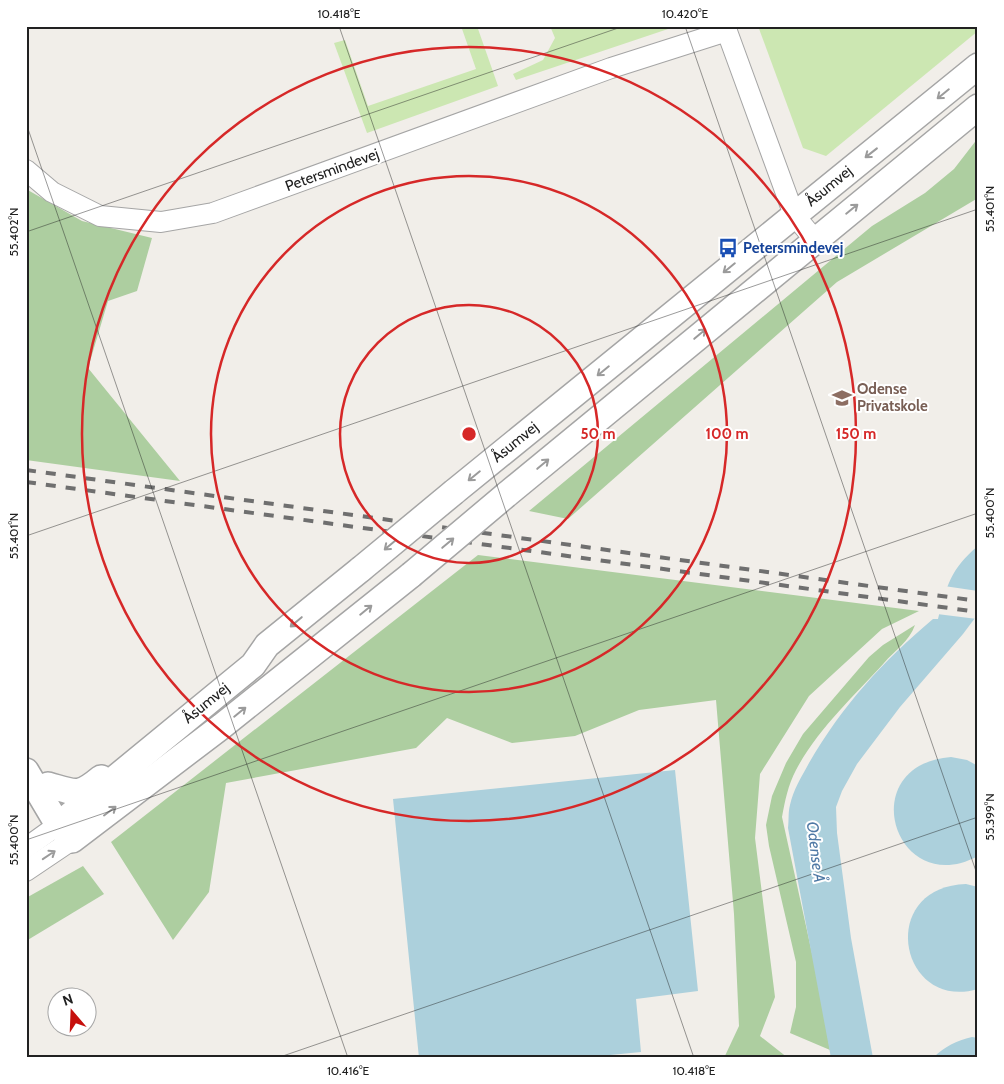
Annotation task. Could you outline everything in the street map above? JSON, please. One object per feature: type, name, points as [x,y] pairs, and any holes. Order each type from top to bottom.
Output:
[{"type":"street","name":"Petersmindevej","points":[[26,170],[52,192],[100,216],[161,222],[213,213],[611,68],[726,29],[794,215],[814,239]]},
{"type":"street","name":"Åsumvej","points":[[71,828],[253,665],[267,645],[978,66]]},
{"type":"street","name":"Åsumvej","points":[[71,828],[222,726],[411,575],[814,239],[978,107]]},
{"type":"street","points":[[48,785],[77,792],[84,791],[267,645]]},
{"type":"street","points":[[26,760],[37,769],[48,785],[71,828]]},
{"type":"street","points":[[26,771],[71,828]]},
{"type":"street","points":[[26,848],[71,828]]},
{"type":"street","points":[[26,871],[71,828]]},
{"type":"green space","points":[[461,26],[477,26],[498,86],[367,133],[334,43],[345,40],[368,106],[476,69]]},
{"type":"green space","points":[[550,26],[677,26],[516,80],[513,74],[543,60],[555,38]]},
{"type":"green space","points":[[758,26],[978,26],[978,31],[826,156],[803,148]]},
{"type":"green space","points":[[978,138],[978,198],[837,282],[568,519],[529,511],[872,226],[925,193],[954,169]]},
{"type":"green space","points":[[26,189],[82,221],[152,238],[137,291],[108,301],[88,368],[180,481],[26,460]]},
{"type":"green space","points":[[478,555],[919,611],[882,629],[809,696],[760,774],[755,838],[775,997],[760,1036],[788,1058],[724,1058],[739,1026],[734,914],[716,700],[639,710],[575,736],[512,743],[447,718],[416,748],[226,783],[209,892],[173,940],[111,842]]},
{"type":"green space","points":[[915,625],[905,641],[814,741],[793,776],[784,805],[782,817],[819,985],[830,1050],[790,1033],[796,1007],[796,962],[769,846],[766,825],[772,796],[786,763],[803,734],[869,657],[883,645]]},
{"type":"green space","points":[[83,866],[104,894],[26,941],[26,898]]},
{"type":"water","name":"Odense Å","points":[[978,546],[978,614],[900,707],[857,764],[842,791],[836,807],[837,833],[851,938],[873,1058],[831,1058],[788,828],[791,799],[809,763],[835,722],[850,703],[897,651],[933,619],[938,619],[951,579],[961,562]]},
{"type":"water","points":[[951,757],[967,760],[978,766],[978,856],[949,865],[925,861],[907,847],[896,826],[894,804],[902,782],[920,765]]},
{"type":"water","points":[[675,770],[698,991],[636,999],[641,1052],[580,1058],[419,1058],[393,799]]},
{"type":"water","points":[[966,884],[978,887],[978,989],[951,991],[930,983],[916,967],[909,946],[909,925],[919,905],[937,890]]},
{"type":"water","points":[[972,1037],[978,1038],[978,1058],[933,1058],[951,1044]]},
{"type":"pier","points":[[944,586],[978,591],[977,619],[937,614]]},
{"type":"railway","points":[[26,470],[978,601]]},
{"type":"railway","points":[[26,482],[978,612]]},
{"type":"place","name":"Petersmindevej","points":[[728,248]]},
{"type":"place","name":"Odense Privatskole","points":[[842,398]]}]
